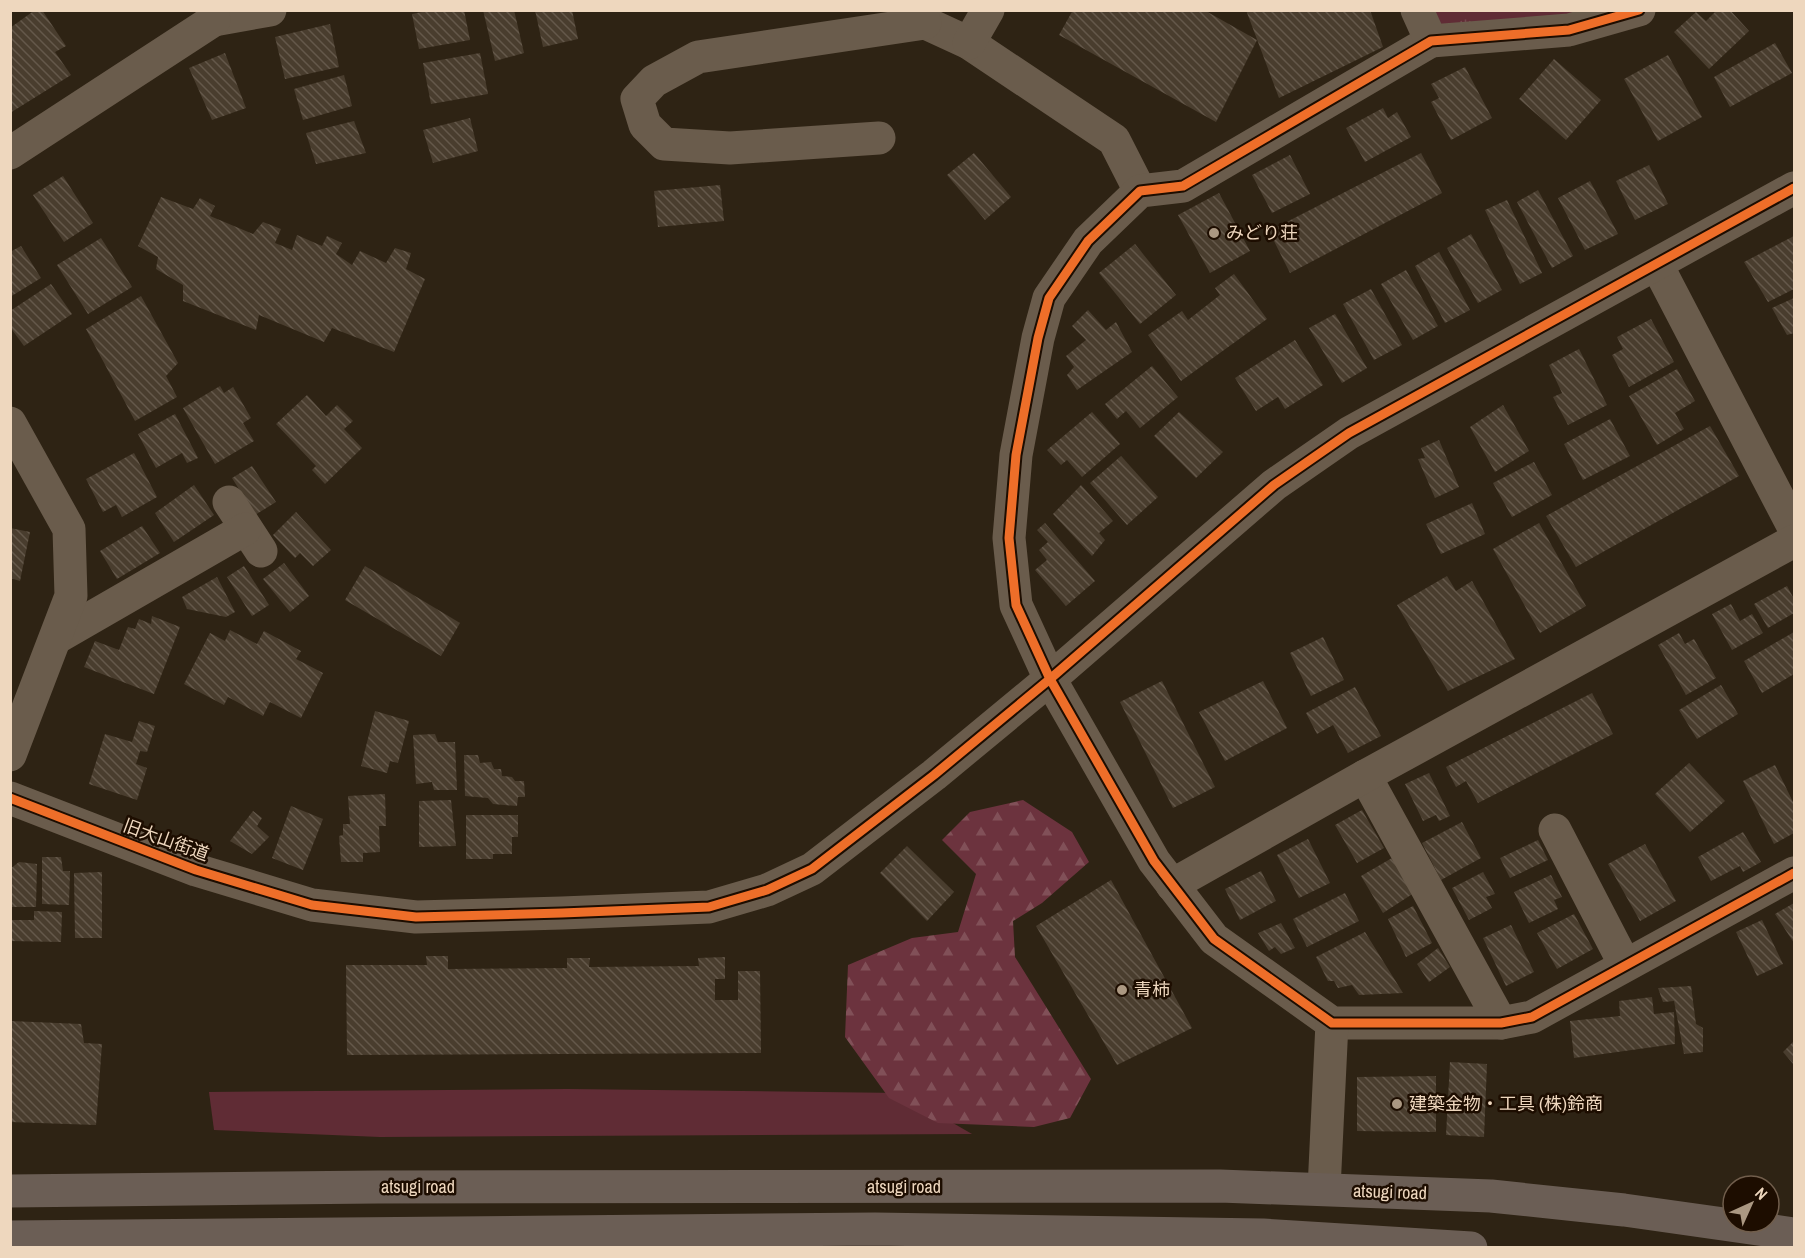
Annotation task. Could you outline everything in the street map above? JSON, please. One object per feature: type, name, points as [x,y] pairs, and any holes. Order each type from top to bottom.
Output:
[{"type":"highway","name":"atsugi road","points":[[10,1191],[449,1187],[1220,1186],[1491,1196],[1624,1210],[1794,1234]]},
{"type":"highway","points":[[10,1237],[875,1229],[1263,1234],[1472,1248]]},
{"type":"street","points":[[10,153],[213,15],[270,10]]},
{"type":"street","points":[[969,43],[988,10]]},
{"type":"street","points":[[1417,10],[1431,41]]},
{"type":"street","points":[[1639,10],[1569,30],[1431,41],[1183,186],[1140,191],[1088,241],[1049,298],[1038,338],[1016,455],[1009,538],[1016,605],[1050,679],[1154,861],[1172,885],[1214,939],[1332,1023],[1501,1023],[1532,1017],[1794,873]]},
{"type":"street","points":[[879,138],[730,148],[664,144],[645,125],[637,99],[654,81],[698,57],[912,17],[969,43],[1114,140],[1140,191]]},
{"type":"street","name":"旧大山街道","points":[[10,798],[196,870],[312,904],[416,917],[562,914],[709,907],[767,890],[812,869],[934,775],[1050,679],[1274,485],[1340,440],[1794,188]]},
{"type":"street","points":[[1657,265],[1794,528]]},
{"type":"street","points":[[10,423],[69,529],[71,596],[10,755]]},
{"type":"street","points":[[56,638],[245,527]]},
{"type":"street","points":[[1172,885],[1365,776],[1794,542]]},
{"type":"street","points":[[1365,776],[1501,1023]]},
{"type":"street","points":[[1556,830],[1625,965]]},
{"type":"street","points":[[1324,1189],[1332,1023]]},
{"type":"green space","points":[[1417,11],[1639,11],[1431,41]]},
{"type":"green space","points":[[1023,800],[1072,832],[1089,862],[1042,903],[1013,921],[1015,957],[1091,1079],[1070,1118],[1034,1127],[938,1123],[889,1098],[845,1037],[848,965],[912,938],[958,932],[976,874],[942,840],[970,812]]},
{"type":"green space","points":[[567,1089],[901,1093],[972,1134],[380,1137],[214,1130],[209,1092]]},
{"type":"building","points":[[35,10],[42,10],[66,46],[55,52],[71,75],[10,113],[10,28]]},
{"type":"building","points":[[432,10],[464,10],[470,40],[419,49],[412,14]]},
{"type":"building","points":[[483,10],[514,10],[524,53],[495,61]]},
{"type":"building","points":[[535,10],[572,10],[578,39],[543,47]]},
{"type":"building","points":[[1073,10],[1204,10],[1257,40],[1216,122],[1059,35]]},
{"type":"building","points":[[1246,10],[1370,10],[1383,47],[1279,98]]},
{"type":"building","points":[[1717,10],[1730,10],[1749,31],[1709,69],[1674,32],[1696,12],[1706,21]]},
{"type":"building","points":[[330,24],[339,67],[285,79],[275,37]]},
{"type":"building","points":[[1775,43],[1792,73],[1730,107],[1714,77]]},
{"type":"building","points":[[225,53],[246,108],[212,120],[189,68]]},
{"type":"building","points":[[480,53],[488,94],[431,104],[423,63]]},
{"type":"building","points":[[1668,55],[1702,117],[1658,141],[1624,79]]},
{"type":"building","points":[[1554,59],[1601,100],[1566,140],[1519,99]]},
{"type":"building","points":[[1465,67],[1492,118],[1451,140],[1431,102],[1439,98],[1431,84]]},
{"type":"building","points":[[344,75],[352,106],[303,120],[294,89]]},
{"type":"building","points":[[1383,108],[1388,118],[1397,112],[1411,137],[1365,162],[1346,128]]},
{"type":"building","points":[[470,118],[478,151],[433,163],[423,130]]},
{"type":"building","points":[[354,121],[366,153],[316,164],[306,133]]},
{"type":"building","points":[[974,153],[1011,197],[985,220],[947,175]]},
{"type":"building","points":[[1421,153],[1442,193],[1290,273],[1269,231]]},
{"type":"building","points":[[1290,155],[1310,194],[1272,213],[1252,175]]},
{"type":"building","points":[[1649,165],[1668,204],[1635,220],[1616,181]]},
{"type":"building","points":[[63,176],[93,223],[64,242],[33,195]]},
{"type":"building","points":[[1590,181],[1618,234],[1585,250],[1558,198]]},
{"type":"building","points":[[720,185],[724,221],[658,227],[654,191]]},
{"type":"building","points":[[1538,190],[1573,256],[1552,268],[1517,202]]},
{"type":"building","name":"みどり荘","points":[[1219,193],[1250,251],[1210,273],[1178,215]]},
{"type":"building","points":[[161,197],[193,209],[200,198],[215,206],[210,216],[253,234],[263,222],[281,229],[275,243],[292,250],[297,235],[322,246],[327,236],[342,243],[336,254],[352,265],[360,251],[386,263],[395,248],[411,253],[406,269],[425,279],[394,352],[332,328],[324,342],[259,315],[256,330],[183,301],[183,285],[156,269],[158,257],[138,246]]},
{"type":"building","points":[[1507,200],[1542,273],[1520,284],[1485,210]]},
{"type":"building","points":[[1471,234],[1502,290],[1478,303],[1447,248]]},
{"type":"building","points":[[1794,236],[1794,289],[1768,302],[1744,262]]},
{"type":"building","points":[[101,238],[132,287],[88,314],[57,265]]},
{"type":"building","points":[[1135,244],[1176,295],[1140,324],[1099,273]]},
{"type":"building","points":[[21,246],[41,278],[10,297],[10,252]]},
{"type":"building","points":[[1439,252],[1470,310],[1445,323],[1415,266]]},
{"type":"building","points":[[1406,270],[1438,326],[1413,340],[1381,284]]},
{"type":"building","points":[[1234,274],[1267,319],[1181,381],[1148,335],[1182,311],[1188,320],[1220,295],[1215,288]]},
{"type":"building","points":[[51,284],[72,314],[24,346],[10,327],[10,311]]},
{"type":"building","points":[[1371,289],[1402,345],[1374,360],[1343,304]]},
{"type":"building","points":[[141,296],[178,363],[166,376],[177,397],[135,421],[86,329]]},
{"type":"building","points":[[1794,298],[1794,333],[1787,335],[1772,308]]},
{"type":"building","points":[[1088,310],[1106,330],[1116,322],[1132,352],[1077,390],[1067,375],[1074,367],[1066,356],[1086,340],[1072,326]]},
{"type":"building","points":[[1335,314],[1367,368],[1342,383],[1309,328]]},
{"type":"building","points":[[1651,319],[1674,362],[1629,387],[1612,355],[1623,349],[1617,337]]},
{"type":"building","points":[[1295,340],[1323,385],[1285,409],[1278,397],[1256,411],[1235,378]]},
{"type":"building","points":[[1579,349],[1607,405],[1568,425],[1553,397],[1562,393],[1549,365]]},
{"type":"building","points":[[1152,366],[1178,397],[1140,428],[1126,411],[1117,419],[1105,404]]},
{"type":"building","points":[[1677,369],[1695,401],[1675,413],[1684,429],[1657,445],[1629,396]]},
{"type":"building","points":[[220,386],[224,393],[233,387],[251,418],[243,423],[254,441],[215,464],[183,408]]},
{"type":"building","points":[[307,395],[326,416],[337,405],[353,421],[344,429],[362,448],[325,484],[312,470],[316,466],[276,424]]},
{"type":"building","points":[[1503,405],[1529,451],[1495,472],[1470,427]]},
{"type":"building","points":[[1092,412],[1120,444],[1082,477],[1067,460],[1061,465],[1047,450]]},
{"type":"building","points":[[1179,412],[1223,452],[1196,478],[1154,436]]},
{"type":"building","points":[[175,414],[198,458],[187,463],[182,453],[156,468],[138,434]]},
{"type":"building","points":[[1610,419],[1630,456],[1583,480],[1564,444]]},
{"type":"building","points":[[1710,426],[1739,476],[1576,567],[1546,516]]},
{"type":"building","points":[[1439,440],[1459,487],[1435,498],[1418,459],[1425,458],[1421,448]]},
{"type":"building","points":[[134,453],[157,497],[122,517],[116,505],[103,512],[86,479]]},
{"type":"building","points":[[1121,456],[1158,497],[1127,525],[1090,483]]},
{"type":"building","points":[[1534,462],[1552,495],[1512,517],[1493,483]]},
{"type":"building","points":[[252,466],[276,502],[255,515],[232,478]]},
{"type":"building","points":[[194,485],[214,515],[174,542],[155,513]]},
{"type":"building","points":[[1081,485],[1113,521],[1099,533],[1105,540],[1092,556],[1053,514]]},
{"type":"building","points":[[1472,503],[1485,534],[1441,554],[1426,524]]},
{"type":"building","points":[[296,512],[331,550],[313,566],[300,553],[295,558],[273,535]]},
{"type":"building","points":[[1045,523],[1095,581],[1066,606],[1035,570],[1047,560],[1039,550],[1048,542],[1037,530]]},
{"type":"building","points":[[1539,523],[1586,606],[1540,633],[1493,549]]},
{"type":"building","points":[[142,526],[160,553],[117,579],[100,551]]},
{"type":"building","points":[[10,528],[30,532],[20,581],[10,578]]},
{"type":"building","points":[[284,563],[309,596],[290,612],[263,579]]},
{"type":"building","points":[[244,566],[269,605],[252,616],[227,577]]},
{"type":"building","points":[[365,566],[460,623],[441,656],[345,600]]},
{"type":"building","points":[[1447,576],[1456,591],[1472,581],[1515,659],[1448,691],[1397,605]]},
{"type":"building","points":[[217,577],[235,612],[226,617],[187,609],[182,597]]},
{"type":"building","points":[[1787,586],[1794,599],[1794,613],[1768,628],[1754,604]]},
{"type":"building","points":[[1731,604],[1740,621],[1752,614],[1763,633],[1732,650],[1712,614]]},
{"type":"building","points":[[152,616],[180,627],[154,694],[84,667],[95,641],[119,650],[128,627],[135,629],[139,619],[151,624]]},
{"type":"building","points":[[230,630],[257,644],[264,631],[301,651],[296,659],[323,673],[301,718],[270,702],[263,716],[228,697],[224,705],[184,684],[210,633],[225,641]]},
{"type":"building","points":[[1794,632],[1794,674],[1762,693],[1744,661]]},
{"type":"building","points":[[1679,633],[1685,644],[1694,639],[1716,678],[1686,695],[1658,645]]},
{"type":"building","points":[[1323,637],[1344,680],[1311,696],[1290,653]]},
{"type":"building","points":[[1162,681],[1215,787],[1173,808],[1120,702]]},
{"type":"building","points":[[1263,681],[1287,728],[1225,761],[1199,712]]},
{"type":"building","points":[[1721,685],[1738,714],[1697,739],[1679,710]]},
{"type":"building","points":[[1355,687],[1381,736],[1348,753],[1333,725],[1317,734],[1306,713]]},
{"type":"building","points":[[1592,693],[1613,734],[1478,803],[1466,781],[1456,787],[1446,767]]},
{"type":"building","points":[[375,711],[409,721],[398,763],[390,761],[387,773],[361,766]]},
{"type":"building","points":[[139,721],[155,726],[147,752],[140,751],[136,764],[147,768],[137,800],[89,784],[105,734],[132,742]]},
{"type":"building","points":[[435,734],[438,742],[455,742],[457,790],[434,790],[432,782],[416,784],[413,735]]},
{"type":"building","points":[[464,755],[478,755],[480,763],[491,762],[494,769],[501,769],[502,776],[512,777],[515,781],[524,781],[525,797],[518,797],[517,806],[493,804],[488,798],[465,796]]},
{"type":"building","points":[[1689,763],[1725,801],[1690,832],[1655,794]]},
{"type":"building","points":[[1775,765],[1794,804],[1794,833],[1774,844],[1743,781]]},
{"type":"building","points":[[1429,773],[1450,816],[1439,821],[1436,815],[1423,821],[1405,784]]},
{"type":"building","points":[[385,794],[386,826],[379,826],[380,852],[363,853],[363,862],[341,862],[339,836],[343,835],[343,824],[350,824],[348,796]]},
{"type":"building","points":[[451,800],[456,846],[419,847],[419,801]]},
{"type":"building","points":[[291,806],[323,819],[303,870],[272,858]]},
{"type":"building","points":[[1362,810],[1384,848],[1357,863],[1335,825]]},
{"type":"building","points":[[253,811],[262,818],[257,826],[269,837],[252,854],[230,841]]},
{"type":"building","points":[[466,815],[518,815],[518,837],[512,837],[512,854],[493,854],[493,859],[466,859]]},
{"type":"building","points":[[1462,822],[1481,858],[1441,880],[1422,843]]},
{"type":"building","points":[[1743,832],[1761,862],[1743,872],[1740,866],[1711,881],[1698,857]]},
{"type":"building","points":[[1308,839],[1330,883],[1299,898],[1277,855]]},
{"type":"building","points":[[1538,840],[1548,860],[1510,878],[1500,858]]},
{"type":"building","points":[[1645,844],[1676,901],[1640,921],[1608,864]]},
{"type":"building","points":[[907,846],[954,892],[927,921],[880,873]]},
{"type":"building","points":[[42,857],[61,857],[63,871],[70,871],[69,905],[42,904]]},
{"type":"building","points":[[1392,858],[1414,893],[1383,913],[1361,876]]},
{"type":"building","points":[[19,862],[37,864],[36,907],[10,907],[10,869]]},
{"type":"building","points":[[1261,871],[1276,901],[1240,920],[1225,889]]},
{"type":"building","points":[[102,872],[102,938],[75,938],[74,873]]},
{"type":"building","points":[[1483,872],[1495,894],[1486,897],[1492,908],[1469,920],[1452,888]]},
{"type":"building","points":[[1551,875],[1562,897],[1554,900],[1558,909],[1529,923],[1514,892]]},
{"type":"building","name":"青柿","points":[[1111,880],[1192,1028],[1117,1065],[1036,926]]},
{"type":"building","points":[[1345,893],[1359,921],[1307,947],[1293,919]]},
{"type":"building","points":[[1794,903],[1794,943],[1775,914]]},
{"type":"building","points":[[1413,906],[1432,943],[1406,957],[1388,919]]},
{"type":"building","points":[[34,911],[62,912],[61,942],[10,941],[10,920],[34,920]]},
{"type":"building","points":[[1574,914],[1593,949],[1557,969],[1537,933]]},
{"type":"building","points":[[1762,920],[1783,964],[1757,976],[1736,932]]},
{"type":"building","points":[[1281,923],[1295,948],[1281,954],[1275,947],[1269,951],[1258,933]]},
{"type":"building","points":[[1511,925],[1534,972],[1506,986],[1483,938]]},
{"type":"building","points":[[1365,932],[1403,993],[1359,995],[1352,985],[1338,988],[1334,981],[1328,981],[1316,957]]},
{"type":"building","points":[[1438,948],[1450,967],[1429,982],[1417,964]]},
{"type":"building","points":[[426,956],[448,956],[448,969],[567,968],[567,958],[590,958],[589,967],[699,966],[698,958],[725,957],[725,979],[715,979],[715,1000],[738,1000],[738,971],[760,971],[761,1053],[347,1055],[346,965],[427,965]]},
{"type":"building","points":[[1691,986],[1696,1024],[1703,1028],[1703,1052],[1684,1054],[1674,1001],[1663,1002],[1658,988]]},
{"type":"building","points":[[1652,997],[1654,1014],[1674,1012],[1675,1044],[1574,1058],[1570,1021],[1620,1016],[1619,1001]]},
{"type":"building","points":[[10,1021],[81,1024],[84,1043],[102,1044],[96,1125],[10,1122]]},
{"type":"building","points":[[1794,1041],[1794,1065],[1783,1052]]},
{"type":"building","points":[[1450,1062],[1487,1064],[1484,1137],[1446,1135]]},
{"type":"building","name":"建築金物・工具 (株)鈴商","points":[[1436,1076],[1436,1132],[1357,1131],[1357,1077]]},
{"type":"cycle path","points":[[1639,10],[1569,30],[1431,41],[1183,186],[1140,191],[1088,241],[1049,298],[1038,338],[1016,455],[1009,538],[1016,605],[1050,679],[1154,861],[1214,939],[1332,1023],[1501,1023],[1532,1017],[1794,873]]},
{"type":"cycle path","points":[[10,798],[196,870],[312,905],[416,917],[562,913],[709,907],[767,890],[812,869],[934,775],[1050,679],[1274,485],[1349,433],[1794,188]]},
{"type":"place","name":"みどり荘","points":[[1214,233]]},
{"type":"place","name":"青柿","points":[[1122,990]]},
{"type":"place","name":"建築金物・工具 (株)鈴商","points":[[1397,1104]]}]
